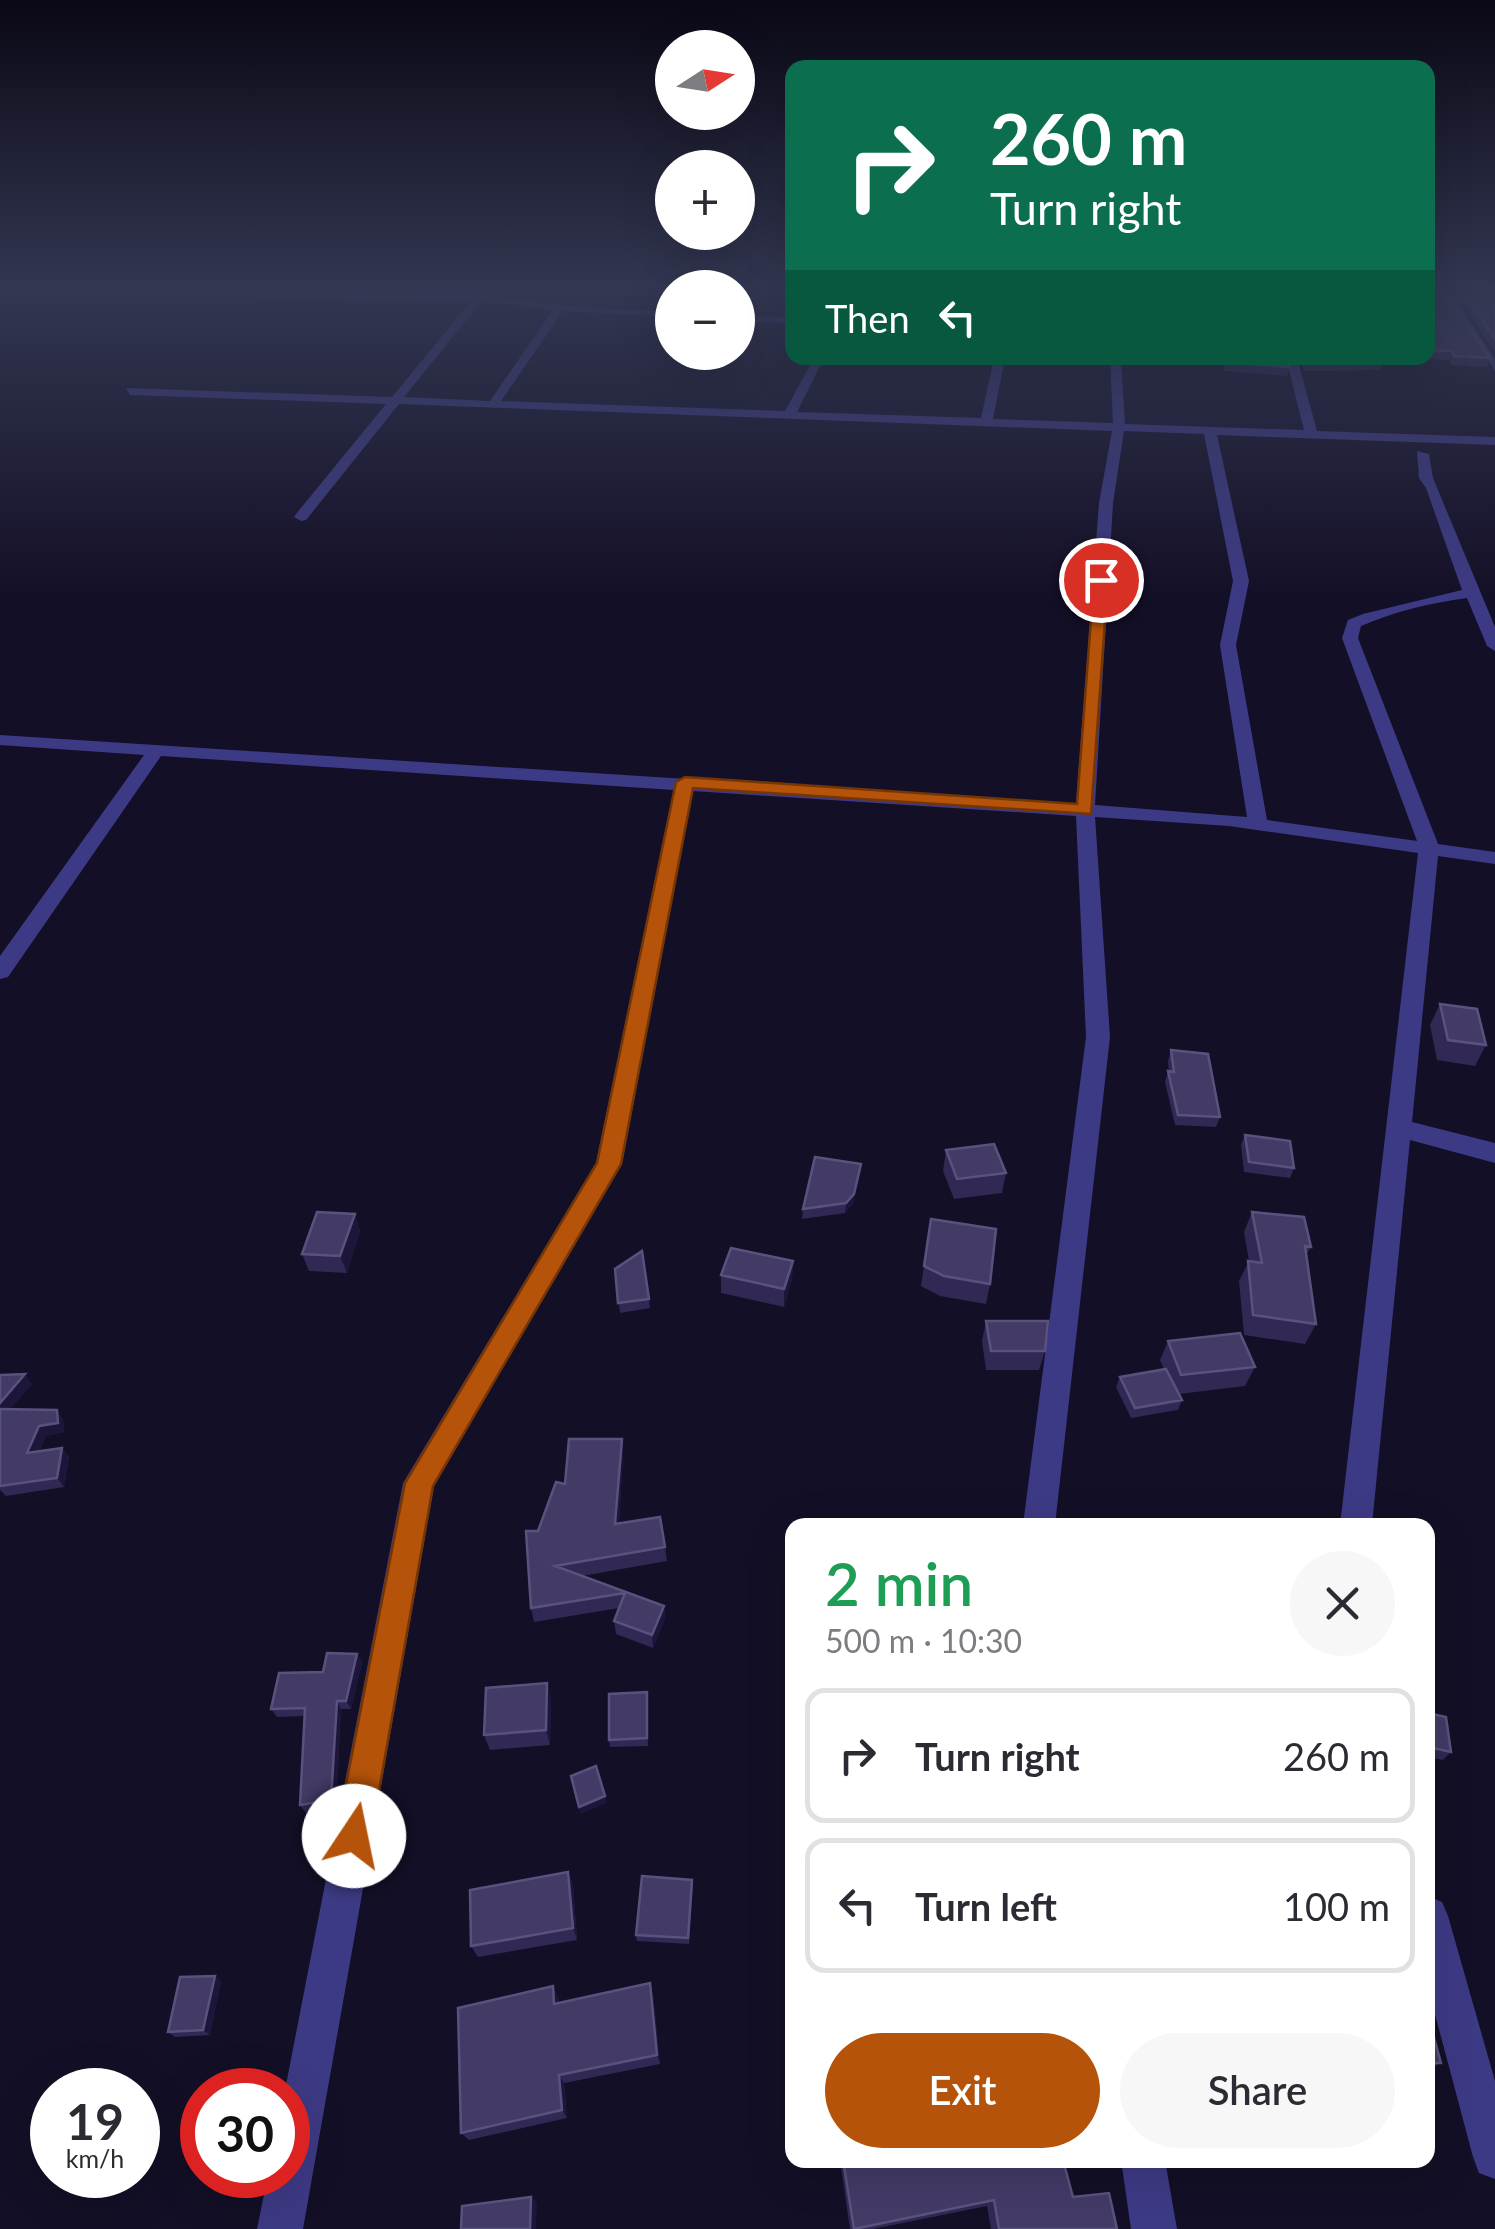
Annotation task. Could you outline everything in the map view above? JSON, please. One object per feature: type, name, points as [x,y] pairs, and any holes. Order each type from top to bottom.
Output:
[{"type":"street","points":[[219,394],[788,416],[1120,424],[1495,441]]},
{"type":"street","points":[[301,517],[401,394]]},
{"type":"street","points":[[494,403],[500,394]]},
{"type":"street","points":[[788,416],[800,394]]},
{"type":"street","points":[[987,420],[992,394]]},
{"type":"street","points":[[1040,1518],[1098,1037],[1085,810],[1106,503],[1120,424],[1118,394]]},
{"type":"street","points":[[1301,394],[1311,432]]},
{"type":"street","points":[[1209,428],[1241,582],[1228,645],[1258,824]]},
{"type":"street","points":[[1387,436],[1422,454]]},
{"type":"street","points":[[1422,454],[1444,439]]},
{"type":"street","points":[[1422,454],[1426,478],[1433,487],[1495,646]]},
{"type":"street","points":[[1357,1518],[1429,847],[1350,638],[1354,623],[1372,615],[1470,589],[1495,588]]},
{"type":"street","points":[[0,740],[1085,810],[1258,824],[1495,858]]},
{"type":"street","points":[[0,972],[157,750]]},
{"type":"street","points":[[280,2229],[420,1483],[609,1164],[685,782]]},
{"type":"street","points":[[1399,1128],[1495,1153]]},
{"type":"street","points":[[1435,1941],[1495,2157]]},
{"type":"street","points":[[1144,2168],[1154,2229]]},
{"type":"building","points":[[1440,1004],[1477,1009],[1486,1045],[1448,1040]]},
{"type":"building","points":[[1171,1050],[1208,1054],[1220,1117],[1178,1115],[1168,1071],[1174,1072]]},
{"type":"building","points":[[1245,1135],[1290,1141],[1294,1168],[1249,1162]]},
{"type":"building","points":[[994,1144],[1006,1173],[957,1179],[946,1150]]},
{"type":"building","points":[[815,1157],[861,1164],[854,1194],[846,1203],[803,1209]]},
{"type":"building","points":[[317,1212],[355,1214],[340,1256],[302,1254]]},
{"type":"building","points":[[1252,1212],[1304,1217],[1311,1247],[1305,1246],[1316,1324],[1253,1315],[1248,1261],[1262,1263]]},
{"type":"building","points":[[931,1219],[996,1229],[990,1284],[944,1276],[924,1266]]},
{"type":"building","points":[[731,1248],[793,1261],[784,1289],[721,1275]]},
{"type":"building","points":[[642,1251],[649,1299],[618,1303],[615,1269]]},
{"type":"building","points":[[986,1321],[1048,1321],[1045,1351],[991,1351]]},
{"type":"building","points":[[1240,1333],[1255,1367],[1181,1375],[1168,1341]]},
{"type":"building","points":[[1166,1369],[1182,1400],[1135,1408],[1120,1377]]},
{"type":"building","points":[[25,1374],[0,1403],[0,1375]]},
{"type":"building","points":[[0,1409],[57,1410],[58,1423],[39,1426],[27,1453],[62,1448],[57,1478],[0,1486]]},
{"type":"building","points":[[569,1439],[622,1439],[615,1524],[660,1517],[665,1547],[555,1566],[664,1606],[652,1635],[614,1621],[625,1593],[531,1608],[526,1531],[538,1531],[556,1482],[565,1484]]},
{"type":"building","points":[[327,1653],[357,1654],[346,1701],[337,1701],[331,1800],[300,1805],[305,1708],[271,1709],[279,1673],[323,1672]]},
{"type":"building","points":[[547,1683],[546,1730],[484,1735],[486,1688]]},
{"type":"building","points":[[647,1692],[647,1738],[609,1740],[609,1694]]},
{"type":"building","points":[[1435,1715],[1446,1717],[1451,1752],[1435,1749]]},
{"type":"building","points":[[596,1766],[605,1796],[579,1807],[571,1776]]},
{"type":"building","points":[[568,1872],[573,1928],[471,1946],[470,1890]]},
{"type":"building","points":[[642,1876],[692,1880],[688,1938],[636,1935]]},
{"type":"building","points":[[215,1976],[203,2030],[168,2032],[180,1977]]},
{"type":"building","points":[[650,1983],[657,2055],[559,2075],[562,2110],[461,2133],[458,2008],[553,1986],[554,2004]]},
{"type":"building","points":[[1435,2041],[1441,2063],[1435,2063]]},
{"type":"building","points":[[844,2168],[1065,2168],[1073,2197],[1109,2193],[1117,2229],[999,2229],[994,2200],[854,2229]]},
{"type":"building","points":[[531,2197],[530,2229],[461,2229],[462,2206]]},
{"type":"route","points":[[354,1836],[420,1483],[609,1164],[685,782],[1085,810],[1101,580]]}]
